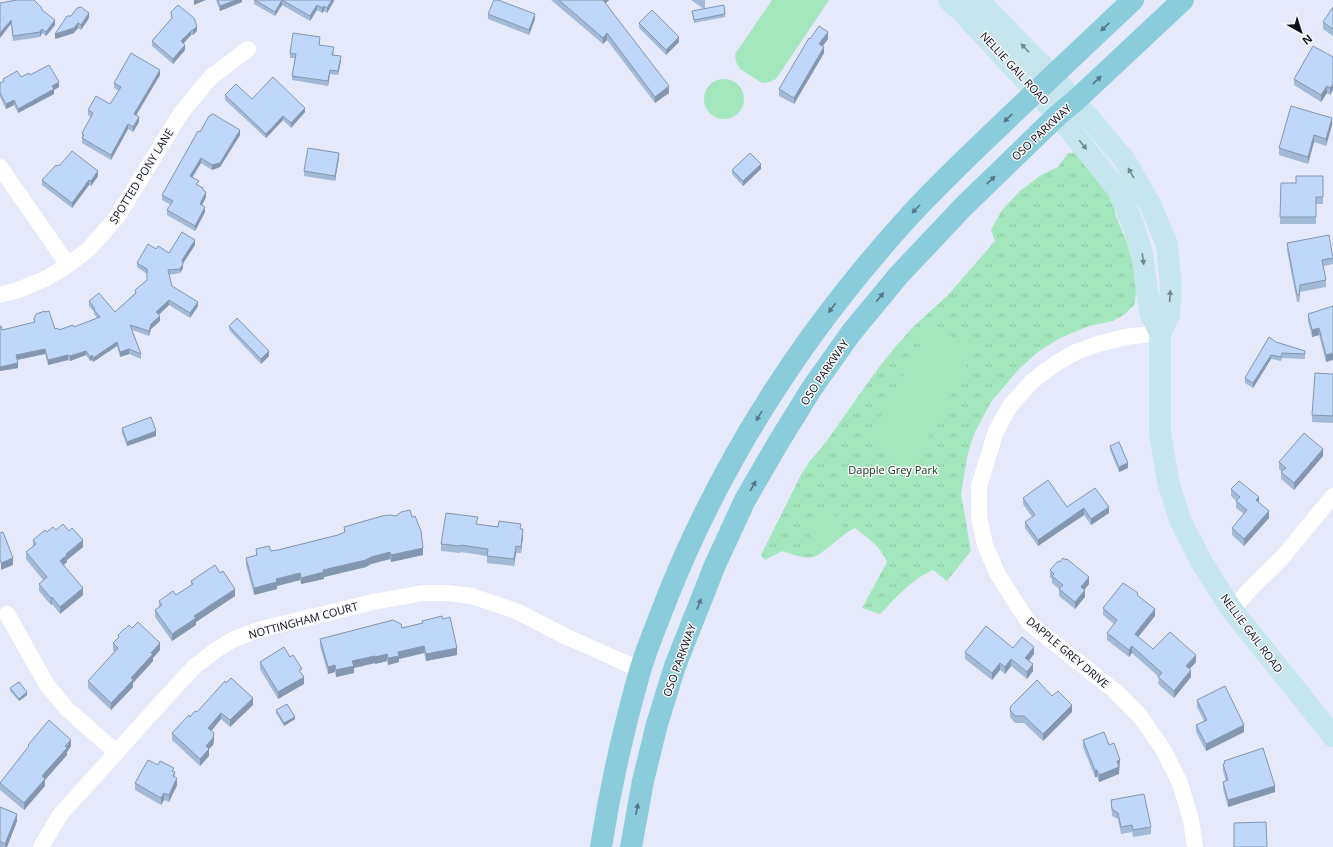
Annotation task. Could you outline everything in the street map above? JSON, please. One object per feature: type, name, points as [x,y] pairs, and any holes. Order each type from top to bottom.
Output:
[{"type":"main road","points":[[601,847],[618,764],[641,670],[677,574],[702,518],[770,398],[832,308],[904,221],[1036,91],[1133,0]]},
{"type":"main road","name":"OSO PARKWAY","points":[[631,847],[644,774],[657,724],[675,666],[718,558],[745,500],[812,388],[851,333],[898,276],[963,207],[1058,115],[1183,0]]},
{"type":"street","name":"NELLIE GAIL ROAD","points":[[949,0],[963,13],[1058,115],[1118,190],[1132,222],[1142,253],[1150,312],[1160,333],[1160,433],[1168,482],[1180,520],[1202,563],[1232,610],[1333,736]]},
{"type":"street","name":"NELLIE GAIL ROAD","points":[[978,0],[1052,76],[1124,159],[1151,206],[1167,245],[1171,287],[1169,316],[1160,333]]},
{"type":"street","name":"SPOTTED PONY LANE","points":[[0,296],[47,278],[68,265],[89,249],[117,217],[181,113],[211,77],[248,49]]},
{"type":"street","points":[[0,168],[68,265]]},
{"type":"street","name":"DAPPLE GREY DRIVE","points":[[1160,333],[1125,337],[1098,344],[1076,352],[1055,364],[1032,382],[1010,406],[996,431],[979,486],[979,517],[985,545],[997,573],[1029,622],[1115,691],[1139,715],[1163,749],[1180,783],[1191,820],[1195,847]]},
{"type":"street","points":[[1232,610],[1252,587],[1281,559],[1333,496]]},
{"type":"street","name":"NOTTINGHAM COURT","points":[[41,847],[60,815],[196,666],[216,650],[234,639],[258,630],[398,596],[423,593],[447,593],[472,596],[516,610],[567,637],[641,670]]},
{"type":"street","points":[[7,614],[47,685],[67,709],[116,752]]},
{"type":"green space","points":[[772,0],[829,0],[776,79],[762,83],[740,69],[736,62],[735,54]]},
{"type":"green space","points":[[724,79],[732,81],[738,85],[742,91],[744,99],[742,107],[738,113],[732,117],[724,119],[716,117],[710,113],[706,107],[704,99],[706,91],[710,85],[716,81]]},
{"type":"green space","name":"Dapple Grey Park","points":[[1077,151],[1114,202],[1115,214],[1127,243],[1133,264],[1136,286],[1135,304],[1125,314],[1113,321],[1089,326],[1060,338],[1038,352],[1019,369],[991,402],[974,434],[967,457],[961,494],[971,551],[947,581],[933,570],[917,579],[898,595],[880,614],[862,608],[887,562],[881,551],[855,528],[813,557],[802,557],[782,551],[765,560],[761,555],[801,475],[879,367],[913,327],[948,295],[995,241],[991,230],[1002,210],[1020,191],[1041,175],[1058,167],[1068,153]]},
{"type":"green space","points":[[931,325],[976,349],[914,463],[869,439]]},
{"type":"green space","points":[[832,512],[847,532],[822,551],[807,532]]},
{"type":"building","points":[[17,0],[34,0],[42,10],[55,20],[46,32],[42,29],[40,32],[13,36],[11,20],[0,33],[0,3]]},
{"type":"building","points":[[218,0],[236,0],[220,6]]},
{"type":"building","points":[[255,0],[282,0],[275,12]]},
{"type":"building","points":[[282,0],[332,0],[327,8],[324,6],[322,8],[317,5],[310,16]]},
{"type":"building","points":[[494,0],[498,0],[535,14],[529,30],[488,14]]},
{"type":"building","points":[[559,0],[603,0],[669,86],[655,97],[607,33],[603,38]]},
{"type":"building","points":[[178,5],[194,18],[197,26],[181,41],[185,45],[173,59],[152,41],[172,18],[171,12]]},
{"type":"building","points":[[724,5],[725,14],[694,20],[692,11]]},
{"type":"building","points":[[81,7],[89,13],[81,25],[78,23],[74,28],[55,34],[67,16],[71,16],[77,8]]},
{"type":"building","points":[[1333,7],[1333,29],[1323,22]]},
{"type":"building","points":[[652,10],[679,37],[666,50],[639,23]]},
{"type":"building","points":[[819,26],[828,32],[819,44],[824,47],[794,98],[779,89],[809,38],[810,39]]},
{"type":"building","points":[[293,33],[320,37],[319,45],[334,47],[332,55],[341,56],[338,71],[330,70],[328,81],[292,76],[296,54],[290,53]]},
{"type":"building","points":[[1313,46],[1333,57],[1333,84],[1330,88],[1327,86],[1321,95],[1294,79]]},
{"type":"building","points":[[131,53],[160,70],[134,114],[139,117],[133,127],[128,124],[111,155],[82,138],[84,135],[82,133],[93,113],[88,110],[96,96],[110,104],[121,87],[114,83]]},
{"type":"building","points":[[49,65],[59,82],[52,86],[54,89],[18,109],[14,100],[6,104],[0,93],[0,83],[4,81],[3,79],[17,71],[21,77],[29,73],[30,75]]},
{"type":"building","points":[[273,77],[305,108],[291,123],[283,116],[266,134],[225,95],[236,84],[252,99]]},
{"type":"building","points":[[1291,106],[1332,118],[1326,139],[1314,135],[1308,157],[1279,148]]},
{"type":"building","points":[[213,114],[240,130],[220,163],[212,165],[201,158],[190,176],[199,181],[196,184],[203,188],[206,192],[200,204],[205,207],[195,226],[167,210],[173,201],[162,195],[198,131],[200,132],[209,116]]},
{"type":"building","points":[[308,148],[339,153],[335,176],[304,171]]},
{"type":"building","points":[[72,151],[98,171],[91,181],[89,180],[72,203],[42,180],[55,166],[60,165]]},
{"type":"building","points":[[750,153],[761,164],[743,181],[732,170]]},
{"type":"building","points":[[1296,176],[1323,176],[1323,197],[1316,197],[1316,217],[1280,217],[1281,183],[1296,183]]},
{"type":"building","points":[[182,232],[195,240],[182,260],[183,264],[180,269],[168,270],[172,286],[198,302],[190,313],[169,300],[156,312],[160,316],[151,324],[149,331],[130,325],[141,354],[129,349],[120,352],[117,342],[93,358],[92,355],[90,357],[86,351],[48,360],[45,349],[16,355],[18,363],[0,367],[0,326],[2,330],[35,322],[34,319],[36,314],[49,311],[55,329],[58,328],[59,330],[73,325],[74,327],[100,317],[89,301],[99,293],[115,312],[136,293],[135,290],[147,280],[147,269],[137,263],[148,244],[156,249],[158,246],[169,253]]},
{"type":"building","points":[[1329,235],[1333,258],[1322,260],[1326,280],[1300,285],[1299,295],[1297,295],[1287,243]]},
{"type":"building","points":[[1333,306],[1333,353],[1326,355],[1319,328],[1312,330],[1308,314]]},
{"type":"building","points":[[237,318],[269,351],[261,359],[229,326]]},
{"type":"building","points":[[1269,337],[1276,342],[1305,351],[1305,354],[1282,353],[1281,357],[1271,355],[1253,383],[1245,378]]},
{"type":"building","points":[[1315,373],[1333,374],[1333,416],[1312,415]]},
{"type":"building","points":[[151,417],[156,431],[127,442],[122,428]]},
{"type":"building","points":[[1304,433],[1323,449],[1294,483],[1281,472],[1286,468],[1279,462]]},
{"type":"building","points":[[1119,442],[1128,463],[1119,467],[1110,446]]},
{"type":"building","points":[[1048,480],[1067,507],[1095,488],[1109,507],[1091,519],[1084,508],[1038,540],[1025,522],[1035,515],[1023,498]]},
{"type":"building","points":[[1239,481],[1259,497],[1256,500],[1269,511],[1244,539],[1232,528],[1247,510],[1236,501],[1240,497],[1231,489]]},
{"type":"building","points":[[410,510],[412,517],[415,516],[421,531],[423,548],[391,555],[390,552],[371,557],[366,560],[323,570],[324,572],[301,578],[300,573],[276,579],[277,582],[254,588],[246,558],[257,555],[256,549],[269,546],[271,551],[278,550],[338,535],[345,532],[344,527],[382,516],[396,516],[401,512]]},
{"type":"building","points":[[446,513],[478,517],[476,524],[498,527],[499,521],[521,524],[520,529],[523,529],[521,547],[516,546],[514,559],[487,556],[488,549],[441,544]]},
{"type":"building","points":[[63,524],[69,531],[72,528],[83,540],[60,561],[83,588],[60,607],[39,584],[47,577],[26,552],[36,544],[33,540],[45,530],[47,532],[53,527],[56,530]]},
{"type":"building","points":[[3,532],[13,558],[1,563],[0,533]]},
{"type":"building","points":[[1063,558],[1066,560],[1067,559],[1089,577],[1081,587],[1085,590],[1075,602],[1059,589],[1063,585],[1052,576],[1054,574],[1050,570]]},
{"type":"building","points":[[215,565],[220,573],[223,571],[235,589],[194,616],[196,618],[172,634],[155,610],[162,605],[159,601],[173,591],[176,595],[193,584],[191,581]]},
{"type":"building","points":[[1123,583],[1138,593],[1137,595],[1155,609],[1135,634],[1153,649],[1170,632],[1196,655],[1186,666],[1191,670],[1174,691],[1158,677],[1162,673],[1132,646],[1129,650],[1107,633],[1117,620],[1103,608]]},
{"type":"building","points":[[442,616],[443,619],[450,617],[457,648],[426,654],[424,646],[398,652],[399,656],[388,658],[387,654],[352,661],[354,666],[336,670],[335,665],[328,667],[320,639],[393,620],[401,624],[402,628],[423,623],[422,621]]},
{"type":"building","points":[[138,622],[160,643],[151,653],[153,654],[131,678],[133,680],[111,703],[88,681],[118,648],[113,643],[119,637],[118,635],[129,625],[132,628]]},
{"type":"building","points":[[986,626],[1013,648],[1022,637],[1034,647],[1025,658],[1033,664],[1027,672],[1011,659],[1005,667],[1000,663],[992,673],[965,652]]},
{"type":"building","points":[[284,647],[290,657],[293,655],[302,669],[299,670],[304,677],[278,692],[260,662]]},
{"type":"building","points":[[231,678],[253,698],[230,720],[221,713],[208,728],[214,733],[213,738],[206,746],[209,749],[200,759],[172,733],[189,715],[190,717],[195,711],[197,712],[225,681],[226,683]]},
{"type":"building","points":[[1037,680],[1052,696],[1058,691],[1072,705],[1043,734],[1024,716],[1015,716],[1010,710],[1011,706]]},
{"type":"building","points":[[19,682],[27,692],[19,699],[10,688]]},
{"type":"building","points":[[1225,686],[1244,725],[1206,744],[1196,725],[1207,720],[1197,700]]},
{"type":"building","points":[[287,704],[295,717],[284,723],[276,710]]},
{"type":"building","points":[[49,720],[71,740],[65,746],[67,748],[42,776],[45,779],[24,803],[0,783],[29,746],[28,745]]},
{"type":"building","points":[[1104,732],[1109,745],[1114,743],[1120,760],[1117,761],[1119,767],[1099,775],[1097,770],[1095,770],[1083,740]]},
{"type":"building","points":[[1263,748],[1275,786],[1228,800],[1223,782],[1228,780],[1223,764],[1225,763],[1224,761]]},
{"type":"building","points":[[148,760],[158,765],[160,761],[174,768],[172,771],[175,772],[173,776],[177,778],[169,795],[164,793],[161,798],[135,783]]},
{"type":"building","points":[[1144,794],[1151,827],[1133,830],[1132,825],[1121,827],[1118,813],[1112,809],[1111,800]]},
{"type":"building","points":[[0,807],[17,814],[5,844],[0,841]]},
{"type":"building","points":[[1266,822],[1267,847],[1234,847],[1234,823]]}]
